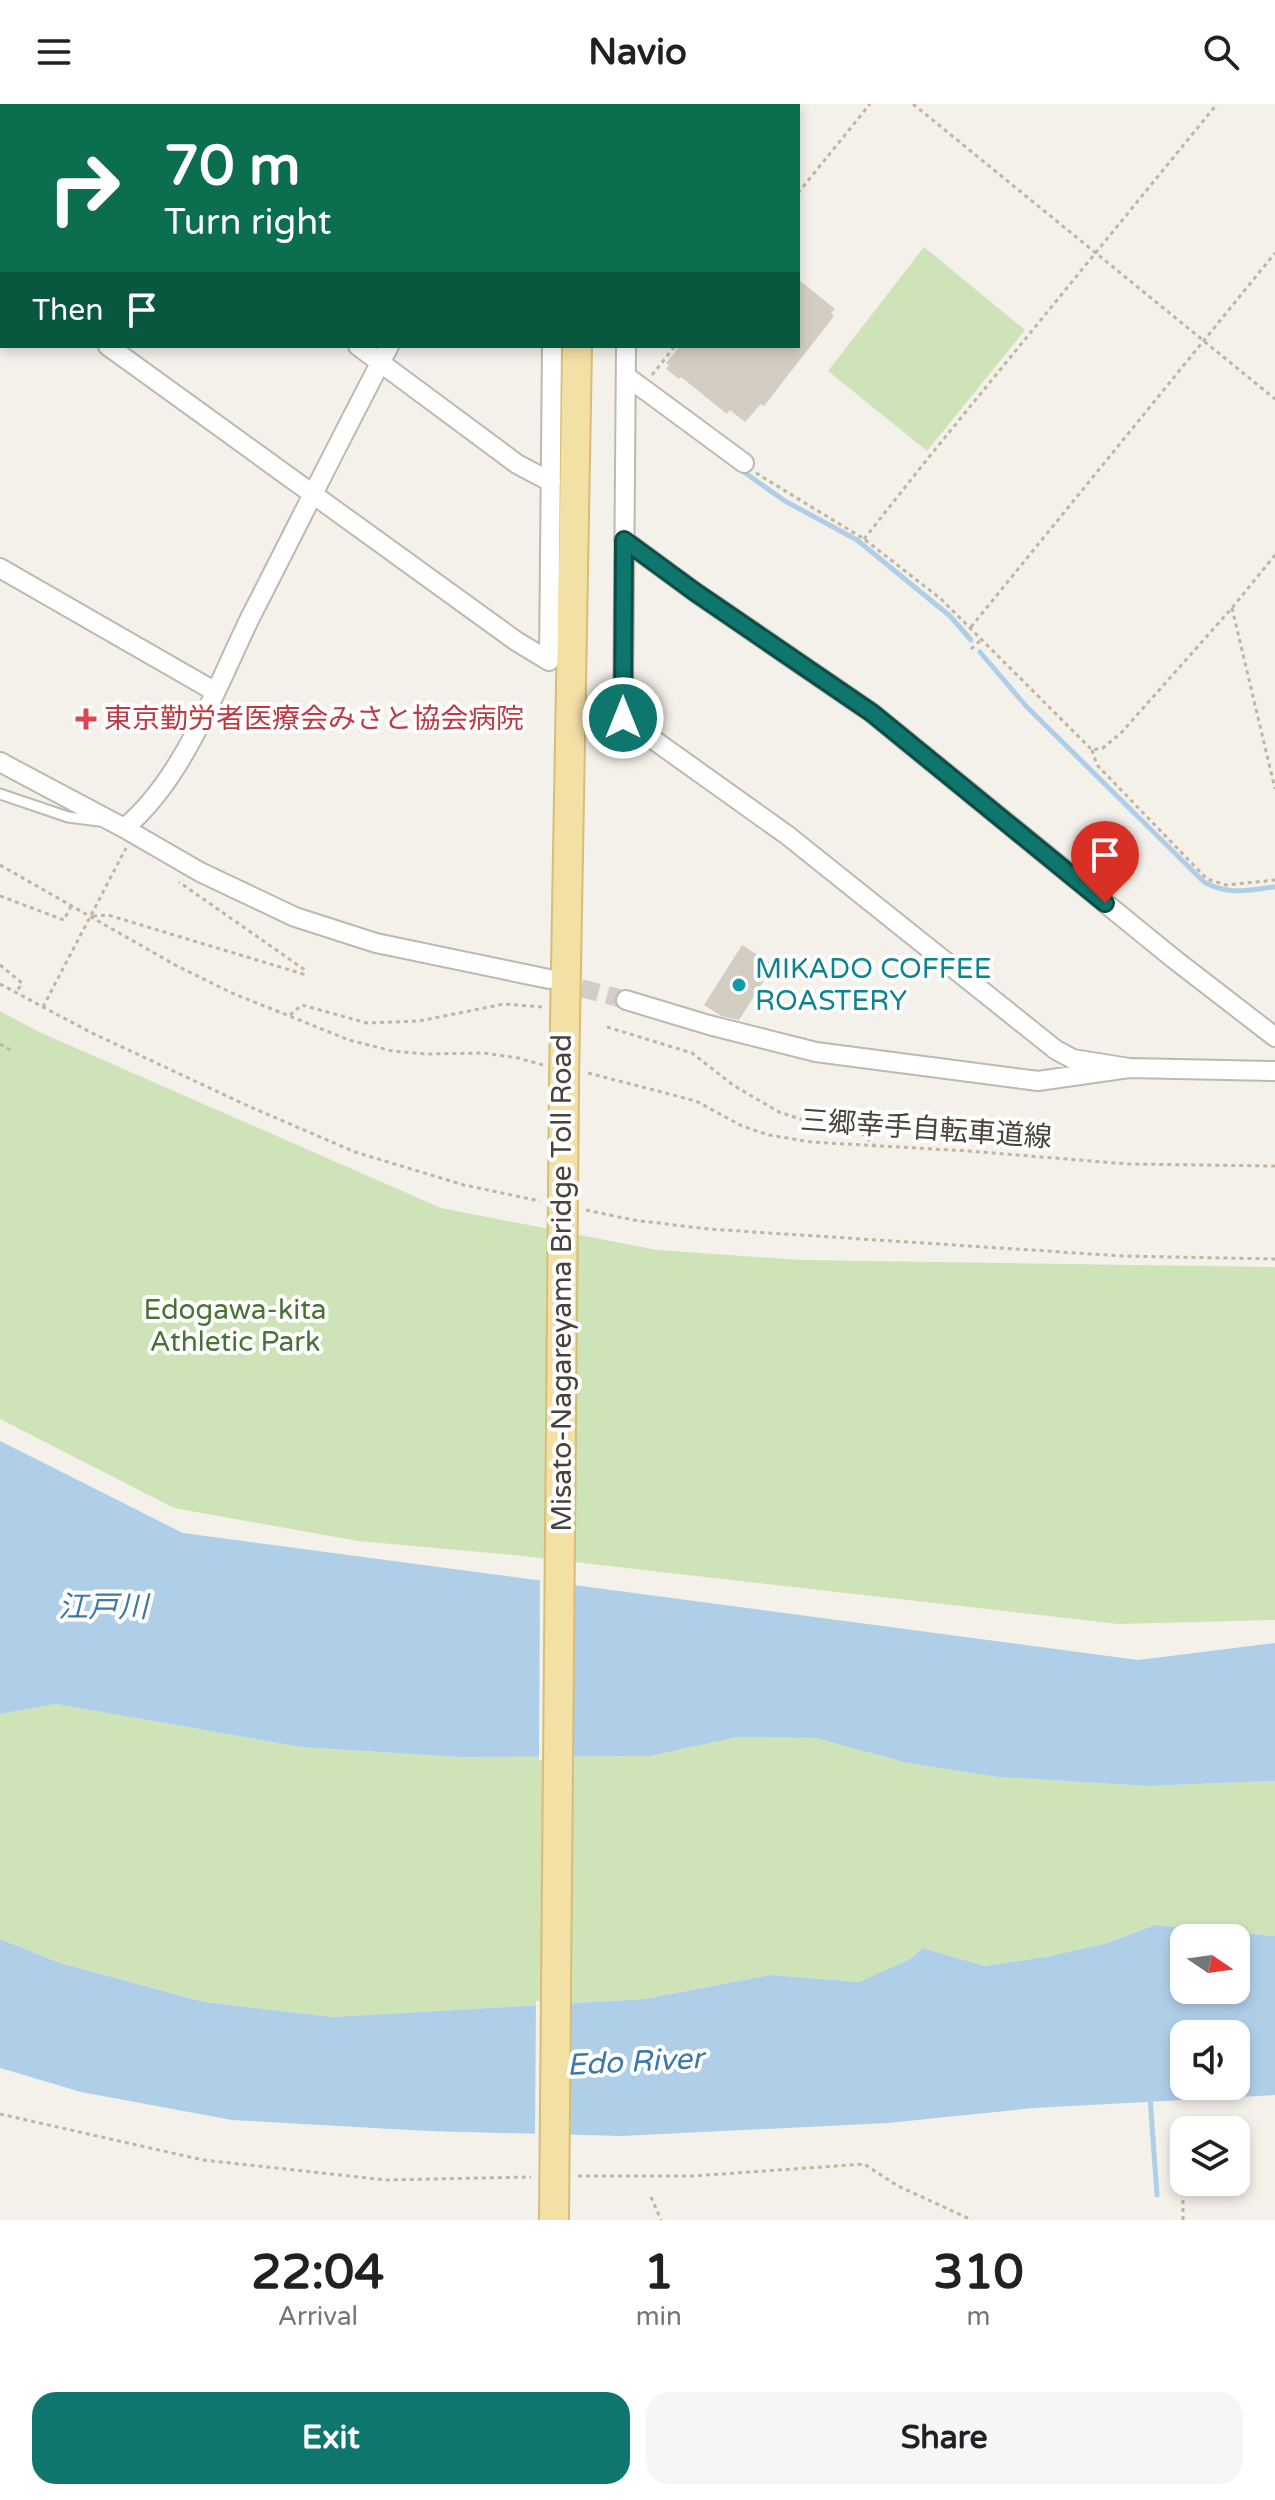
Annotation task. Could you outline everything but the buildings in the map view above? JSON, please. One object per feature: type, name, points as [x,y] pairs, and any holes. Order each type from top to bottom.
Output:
[{"type":"main road","name":"Misato-Nagareyama Bridge Toll Road","points":[[554,2220],[564,1073],[557,969],[573,626],[577,348]]},
{"type":"street","points":[[111,348],[516,641],[549,661],[552,348]]},
{"type":"street","points":[[365,348],[385,354],[517,464],[551,482]]},
{"type":"street","points":[[626,348],[623,718],[787,835],[1056,1050],[1073,1059],[1129,1068],[1275,1071]]},
{"type":"street","points":[[122,831],[139,816],[172,772],[385,354]]},
{"type":"street","points":[[626,376],[744,463]]},
{"type":"street","points":[[624,540],[872,713],[1162,950],[1275,1037]]},
{"type":"street","points":[[0,568],[214,691]]},
{"type":"street","points":[[0,762],[200,872],[306,921],[376,943],[557,969]]},
{"type":"street","points":[[626,1000],[773,1043],[863,1059],[1038,1081],[1129,1068]]},
{"type":"lane","points":[[0,794],[122,831]]},
{"type":"path","points":[[800,191],[870,104]]},
{"type":"path","points":[[913,104],[1204,338],[1275,399]]},
{"type":"path","points":[[864,539],[1217,104]]},
{"type":"path","points":[[971,627],[1275,253]]},
{"type":"path","points":[[642,388],[673,348]]},
{"type":"path","points":[[744,463],[767,481],[864,539],[941,599],[1092,750],[1097,765],[1207,879],[1226,885],[1275,880]]},
{"type":"path","points":[[1092,750],[1103,748],[1121,733],[1275,555]]},
{"type":"path","points":[[1232,608],[1275,789]]},
{"type":"path","points":[[971,649],[982,639]]},
{"type":"path","points":[[43,1007],[92,916],[122,831]]},
{"type":"path","points":[[0,865],[92,916],[108,915],[303,974],[305,970],[169,875]]},
{"type":"path","points":[[0,896],[64,920],[71,906]]},
{"type":"path","name":"三郷幸手自転車道線","points":[[92,916],[177,966],[232,993],[349,1040],[392,1051],[484,1053],[518,1058],[564,1073],[696,1101],[742,1126],[769,1135],[877,1148],[968,1151],[1128,1164],[1275,1166]]},
{"type":"path","points":[[0,965],[22,983],[16,993]]},
{"type":"path","points":[[0,984],[246,1105],[355,1152],[464,1185],[541,1201]]},
{"type":"path","points":[[290,1015],[302,1005],[367,1023],[419,1021],[504,1004],[543,1007]]},
{"type":"path","points":[[607,1027],[692,1053],[733,1085],[779,1112],[816,1124],[857,1129],[877,1148]]},
{"type":"path","points":[[0,1044],[14,1052]]},
{"type":"path","points":[[587,1211],[708,1229],[1123,1256],[1275,1259]]},
{"type":"path","points":[[0,2114],[218,2161],[386,2180],[538,2177]]},
{"type":"path","points":[[569,2176],[693,2176],[864,2164],[898,2186],[972,2220]]},
{"type":"path","points":[[1183,2196],[1183,2220]]},
{"type":"path","points":[[651,2197],[661,2220]]},
{"type":"green space","points":[[924,247],[1025,330],[927,451],[828,371]]},
{"type":"green space","name":"Edogawa-kita Athletic Park","points":[[0,1011],[37,1031],[441,1208],[657,1250],[802,1260],[1275,1267],[1275,1620],[1118,1624],[513,1555],[358,1541],[174,1508],[0,1419]]},
{"type":"green space","points":[[56,1704],[301,1747],[457,1757],[650,1756],[738,1737],[816,1738],[907,1763],[998,1777],[1147,1786],[1275,1781],[1275,1936],[1250,1934],[1250,1924],[1155,1925],[1104,1944],[985,1966],[923,1948],[910,1959],[859,1982],[770,1975],[645,1999],[332,2017],[204,2002],[60,1963],[0,1939],[0,1714]]},
{"type":"water","name":"江戸川","points":[[0,1441],[183,1533],[1138,1660],[1275,1643],[1275,1781],[1147,1786],[998,1777],[907,1763],[816,1738],[738,1737],[650,1756],[457,1757],[301,1747],[56,1704],[0,1714]]},
{"type":"water","name":"Edo River","points":[[1155,1925],[1170,1926],[1170,2004],[1250,2004],[1250,1934],[1275,1936],[1275,2095],[1250,2096],[1250,2020],[1170,2020],[1170,2100],[1182,2100],[1034,2108],[888,2123],[622,2136],[427,2131],[232,2120],[81,2092],[0,2068],[0,1939],[60,1963],[204,2002],[332,2017],[645,1999],[770,1975],[859,1982],[910,1959],[923,1948],[985,1966],[1104,1944]]},
{"type":"pier","points":[[540,1576],[571,1580],[570,1760],[539,1760]]},
{"type":"pier","points":[[568,1999],[567,2138],[535,2138],[536,2001]]},
{"type":"waterway","points":[[738,468],[785,501],[857,540],[950,616],[971,640]]},
{"type":"waterway","points":[[980,652],[1026,706],[1204,882],[1231,891],[1275,887]]},
{"type":"waterway","points":[[1150,2097],[1157,2195]]},
{"type":"tunnel","points":[[555,981],[626,1000]]},
{"type":"place","name":"東京勤労者医療会みさと協会病院","points":[[86,719]]},
{"type":"place","name":"MIKADO COFFEE ROASTERY","points":[[739,985]]},
{"type":"route","points":[[623,718],[624,540],[872,713],[1105,903]]}]
